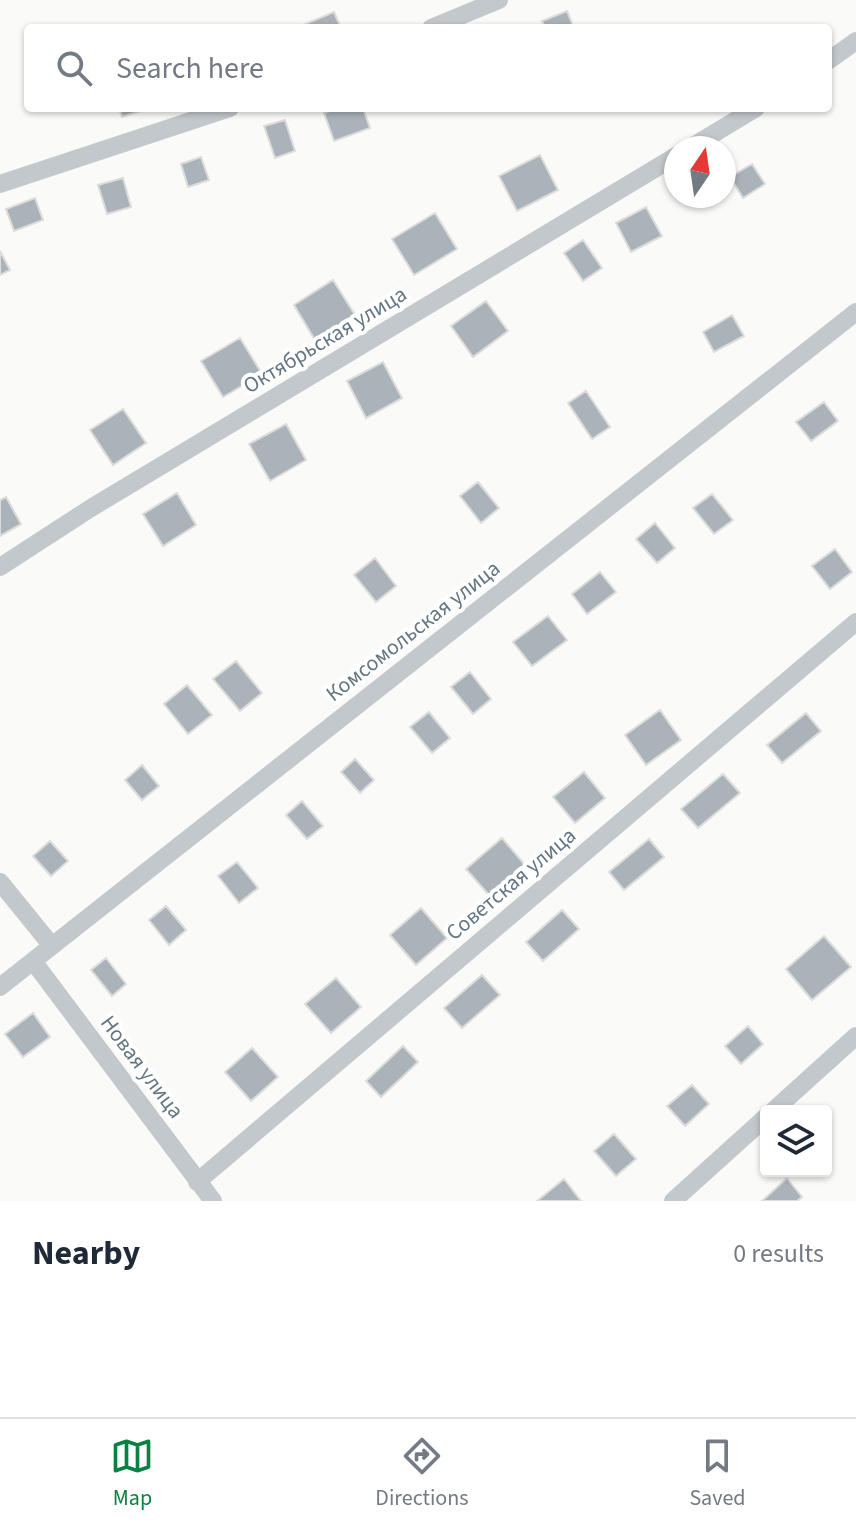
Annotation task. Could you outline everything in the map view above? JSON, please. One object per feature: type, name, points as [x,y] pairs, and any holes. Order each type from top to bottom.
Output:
[{"type":"street","points":[[441,24],[499,0]]},
{"type":"street","points":[[832,58],[856,41]]},
{"type":"street","points":[[0,184],[218,112]]},
{"type":"street","points":[[710,136],[749,112]]},
{"type":"street","name":"Октябрьская улица","points":[[0,567],[91,508],[664,163]]},
{"type":"street","name":"Комсомольская улица","points":[[0,987],[856,312]]},
{"type":"street","name":"Советская улица","points":[[197,1182],[856,622]]},
{"type":"street","points":[[0,882],[52,946]]},
{"type":"street","name":"Новая улица","points":[[33,961],[213,1201]]},
{"type":"street","points":[[780,1105],[856,1036]]},
{"type":"street","points":[[673,1201],[760,1122]]},
{"type":"building","points":[[567,11],[572,24],[543,24],[542,21]]},
{"type":"building","points":[[334,12],[339,24],[305,24]]},
{"type":"building","points":[[120,112],[138,112],[122,117]]},
{"type":"building","points":[[364,112],[370,128],[334,141],[324,113]]},
{"type":"building","points":[[285,120],[295,151],[275,158],[264,126]]},
{"type":"building","points":[[540,155],[558,190],[517,211],[499,176]]},
{"type":"building","points":[[201,157],[209,180],[188,187],[181,164]]},
{"type":"building","points":[[752,164],[765,184],[743,198],[736,187],[736,173]]},
{"type":"building","points":[[123,178],[131,207],[107,214],[98,185]]},
{"type":"building","points":[[35,198],[43,220],[14,231],[6,209]]},
{"type":"building","points":[[646,207],[662,236],[631,252],[616,223]]},
{"type":"building","points":[[435,213],[457,249],[414,275],[392,239]]},
{"type":"building","points":[[583,240],[602,268],[583,281],[564,253]]},
{"type":"building","points":[[0,251],[10,270],[0,275]]},
{"type":"building","points":[[333,280],[355,315],[315,340],[294,305]]},
{"type":"building","points":[[486,301],[508,331],[473,357],[451,326]]},
{"type":"building","points":[[732,315],[744,336],[714,352],[703,332]]},
{"type":"building","points":[[240,338],[262,374],[223,397],[201,361]]},
{"type":"building","points":[[383,362],[402,398],[366,418],[347,381]]},
{"type":"building","points":[[586,391],[610,427],[592,439],[568,403]]},
{"type":"building","points":[[824,402],[838,421],[811,441],[796,422]]},
{"type":"building","points":[[123,409],[146,443],[113,465],[90,430]]},
{"type":"building","points":[[286,424],[306,460],[270,481],[249,444]]},
{"type":"building","points":[[478,482],[499,508],[481,523],[460,496]]},
{"type":"building","points":[[177,493],[196,525],[163,546],[143,514]]},
{"type":"building","points":[[712,494],[733,520],[714,534],[693,508]]},
{"type":"building","points":[[6,497],[21,524],[0,536],[0,500]]},
{"type":"building","points":[[655,523],[675,548],[657,563],[636,539]]},
{"type":"building","points":[[835,549],[852,572],[830,589],[812,566]]},
{"type":"building","points":[[375,558],[396,586],[376,602],[354,575]]},
{"type":"building","points":[[600,572],[616,592],[587,614],[572,594]]},
{"type":"building","points":[[548,616],[567,640],[532,666],[513,642]]},
{"type":"building","points":[[236,661],[262,693],[240,711],[213,679]]},
{"type":"building","points":[[470,672],[491,699],[473,714],[451,687]]},
{"type":"building","points":[[187,685],[212,715],[188,734],[164,704]]},
{"type":"building","points":[[660,710],[681,740],[646,765],[625,735]]},
{"type":"building","points":[[429,712],[450,738],[432,753],[410,727]]},
{"type":"building","points":[[806,713],[821,731],[782,763],[767,745]]},
{"type":"building","points":[[355,759],[374,780],[360,793],[341,772]]},
{"type":"building","points":[[142,765],[159,786],[142,800],[125,780]]},
{"type":"building","points":[[584,772],[605,798],[575,823],[553,797]]},
{"type":"building","points":[[723,774],[740,793],[698,828],[681,809]]},
{"type":"building","points":[[302,801],[323,826],[307,839],[286,815]]},
{"type":"building","points":[[502,838],[525,865],[489,895],[466,869]]},
{"type":"building","points":[[649,839],[664,857],[624,890],[609,872]]},
{"type":"building","points":[[50,841],[68,861],[51,876],[33,856]]},
{"type":"building","points":[[237,862],[258,888],[239,903],[218,876]]},
{"type":"building","points":[[166,906],[186,930],[169,945],[149,920]]},
{"type":"building","points":[[421,908],[447,938],[416,965],[390,935]]},
{"type":"building","points":[[562,910],[579,929],[543,961],[526,942]]},
{"type":"building","points":[[824,936],[851,967],[812,1000],[786,969]]},
{"type":"building","points":[[106,958],[126,984],[112,996],[91,970]]},
{"type":"building","points":[[482,975],[500,995],[462,1028],[444,1008]]},
{"type":"building","points":[[336,978],[361,1007],[331,1033],[305,1004]]},
{"type":"building","points":[[33,1013],[50,1037],[23,1057],[5,1034]]},
{"type":"building","points":[[748,1026],[763,1044],[741,1064],[725,1046]]},
{"type":"building","points":[[403,1046],[418,1062],[381,1097],[366,1081]]},
{"type":"building","points":[[252,1048],[278,1077],[251,1101],[225,1072]]},
{"type":"building","points":[[692,1085],[709,1104],[685,1126],[667,1106]]},
{"type":"building","points":[[614,1134],[636,1159],[616,1176],[594,1151]]},
{"type":"building","points":[[787,1178],[802,1197],[797,1201],[762,1201]]},
{"type":"building","points":[[564,1179],[581,1201],[537,1201]]}]
